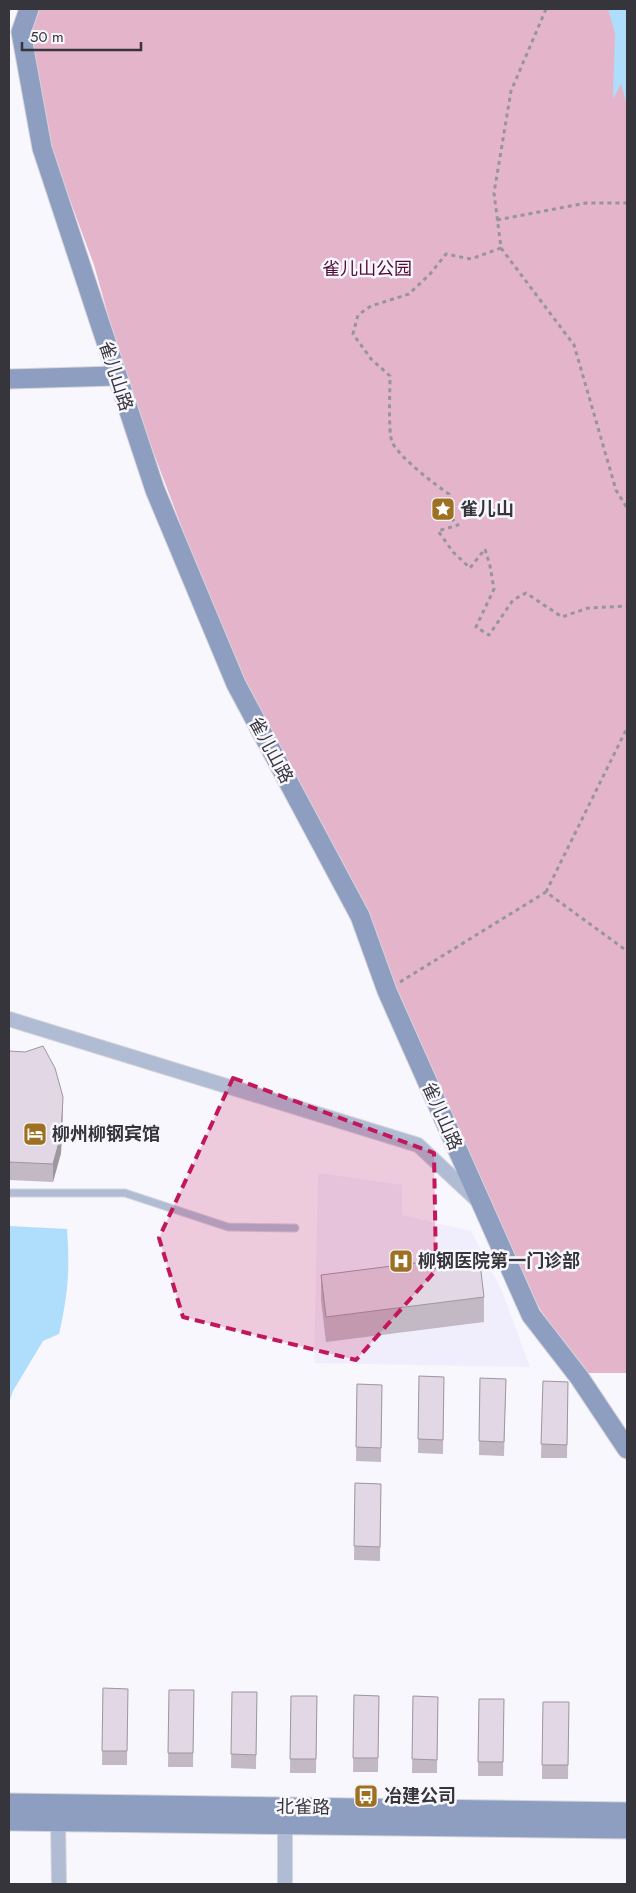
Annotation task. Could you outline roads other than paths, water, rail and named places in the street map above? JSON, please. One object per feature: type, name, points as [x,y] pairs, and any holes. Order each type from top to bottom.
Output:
[{"type":"street","name":"雀儿山路","points":[[29,9],[21,32],[42,148],[155,490],[236,684],[360,916],[387,991],[531,1315],[579,1377],[627,1449]]},
{"type":"street","points":[[9,379],[116,376]]},
{"type":"street","points":[[9,1019],[418,1145],[482,1205]]},
{"type":"street","name":"北雀路","points":[[9,1803],[627,1812]]},
{"type":"street","name":"北雀路","points":[[9,1820],[627,1829]]},
{"type":"street","points":[[58,1821],[59,1884]]},
{"type":"street","points":[[285,1824],[285,1884]]},
{"type":"lane","points":[[9,1193],[126,1193],[228,1227],[295,1228]]},
{"type":"water","points":[[608,9],[627,9],[627,105],[621,84],[613,99],[615,33]]},
{"type":"water","points":[[9,1226],[67,1229],[68,1257],[66,1294],[59,1334],[43,1341],[13,1391],[9,1402]]},
{"type":"place","name":"雀儿山","points":[[443,509]]},
{"type":"place","name":"柳州柳钢宾馆","points":[[35,1134]]},
{"type":"place","name":"柳钢医院第一门诊部","points":[[401,1261]]},
{"type":"place","name":"冶建公司","points":[[366,1796]]},
{"type":"park label","name":"雀儿山公园","points":[[367,269]]}]
